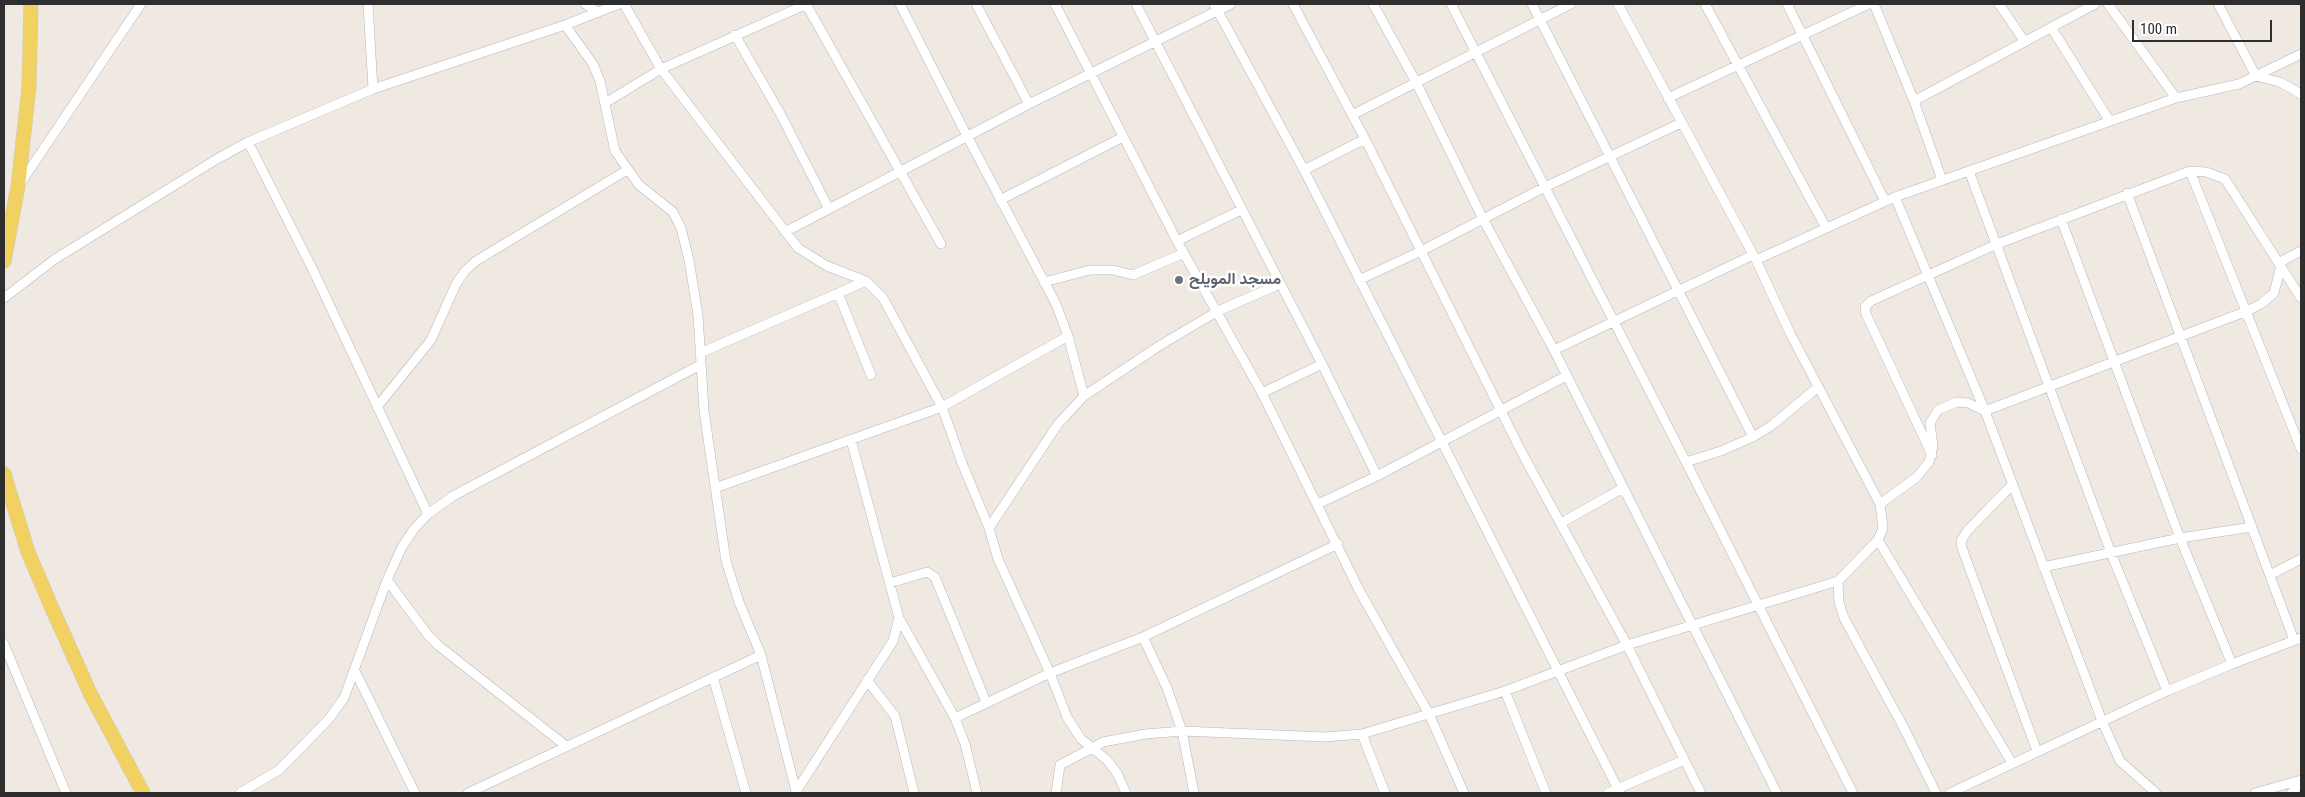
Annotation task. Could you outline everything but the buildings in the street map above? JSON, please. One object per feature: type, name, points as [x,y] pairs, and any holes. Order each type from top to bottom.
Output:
[{"type":"main road","points":[[4,261],[7,231],[18,186],[29,87],[31,4]]},
{"type":"main road","points":[[4,474],[28,552],[51,606],[90,693],[143,793]]},
{"type":"street","points":[[18,186],[141,4]]},
{"type":"street","points":[[368,4],[373,89]]},
{"type":"street","points":[[585,4],[598,12]]},
{"type":"street","points":[[4,298],[55,259],[216,158],[248,142],[373,89],[565,25],[619,4]]},
{"type":"street","points":[[624,4],[661,70],[798,248],[813,259],[866,281],[883,298],[942,406],[962,463],[989,528],[998,559],[1075,732],[1107,760],[1117,773],[1126,793]]},
{"type":"street","points":[[605,103],[661,70],[806,4],[941,244]]},
{"type":"street","points":[[900,4],[1000,200],[1056,304],[1068,336],[1084,396]]},
{"type":"street","points":[[976,4],[1029,104]]},
{"type":"street","points":[[1055,4],[1177,241],[1218,311],[1262,393],[1359,590],[1430,714],[1464,793]]},
{"type":"street","points":[[1136,4],[1240,210],[1322,364],[1377,476]]},
{"type":"street","points":[[785,232],[1029,104],[1155,42],[1216,7],[1231,4]]},
{"type":"street","points":[[1293,4],[1365,139],[1502,409],[1522,453],[1626,645],[1701,793]]},
{"type":"street","points":[[1373,4],[1416,82],[1484,219],[1554,350],[1690,624],[1777,793]]},
{"type":"street","points":[[1451,4],[1759,604],[1853,793]]},
{"type":"street","points":[[1532,4],[1677,292],[1753,437]]},
{"type":"street","points":[[1352,115],[1571,4]]},
{"type":"street","points":[[1056,793],[1060,765],[1091,747],[1126,737],[1182,731],[1325,737],[1362,734],[1505,691],[1626,645],[1690,624],[1838,581],[1878,540],[1883,528],[1880,504],[1790,334],[1754,258],[1618,4]]},
{"type":"street","points":[[1705,4],[1826,228]]},
{"type":"street","points":[[1787,4],[1885,201]]},
{"type":"street","points":[[1668,98],[1869,4]]},
{"type":"street","points":[[1874,4],[1914,101],[1942,180]]},
{"type":"street","points":[[1999,4],[2024,42]]},
{"type":"street","points":[[1914,101],[2051,28],[2082,7],[2095,4]]},
{"type":"street","points":[[2108,4],[2176,98]]},
{"type":"street","points":[[2218,4],[2256,76],[2280,82],[2301,94]]},
{"type":"street","points":[[1216,7],[1304,170],[1619,791]]},
{"type":"street","points":[[565,25],[593,64],[600,80],[615,151],[639,186],[673,212],[681,228],[698,315],[700,365],[726,561],[739,602],[762,655],[795,792]]},
{"type":"street","points":[[2051,28],[2109,120]]},
{"type":"street","points":[[735,35],[829,209]]},
{"type":"street","points":[[1554,350],[1677,292],[1895,197],[2109,120],[2176,98],[2239,84],[2301,54]]},
{"type":"street","points":[[1359,280],[1421,251],[1545,187],[1681,123]]},
{"type":"street","points":[[1000,200],[1123,136]]},
{"type":"street","points":[[1304,170],[1365,139]]},
{"type":"street","points":[[248,142],[313,270],[428,514]]},
{"type":"street","points":[[377,407],[431,340],[456,284],[465,271],[476,261],[627,170]]},
{"type":"street","points":[[1970,171],[2111,553],[2167,691]]},
{"type":"street","points":[[2190,171],[2301,450]]},
{"type":"street","points":[[1932,455],[1865,307],[1871,301],[1997,244],[2126,193],[2190,171],[2206,172],[2225,179],[2301,298]]},
{"type":"street","points":[[1950,793],[2167,691],[2298,639],[2270,575],[2126,193]]},
{"type":"street","points":[[1895,197],[1985,411],[2102,721],[2120,761],[2138,780],[2156,793]]},
{"type":"street","points":[[1177,241],[1240,210]]},
{"type":"street","points":[[2061,219],[2180,538],[2232,664]]},
{"type":"street","points":[[1880,504],[1917,477],[1930,462],[1932,455],[1930,423],[1938,410],[1957,402],[1968,403],[1985,411],[2246,312],[2261,304],[2274,293],[2280,265],[2286,257],[2301,251]]},
{"type":"street","points":[[1044,282],[1090,270],[1113,270],[1133,275],[1184,254]]},
{"type":"street","points":[[700,353],[866,281]]},
{"type":"street","points":[[989,528],[1058,424],[1084,396],[1152,350],[1218,311],[1280,284]]},
{"type":"street","points":[[838,293],[871,375]]},
{"type":"street","points":[[715,488],[942,406],[1068,336]]},
{"type":"street","points":[[1262,393],[1322,364]]},
{"type":"street","points":[[240,793],[279,770],[328,720],[344,698],[387,580],[402,547],[414,529],[428,514],[453,496],[700,365]]},
{"type":"street","points":[[1318,504],[1377,476],[1566,376]]},
{"type":"street","points":[[1686,462],[1722,451],[1753,437],[1771,426],[1818,387]]},
{"type":"street","points":[[851,440],[899,618],[955,718],[965,744],[977,793]]},
{"type":"street","points":[[2012,485],[1964,535],[1962,548],[2037,751]]},
{"type":"street","points":[[1561,523],[1623,488]]},
{"type":"street","points":[[2043,567],[2180,538],[2252,527]]},
{"type":"street","points":[[1878,540],[2012,764]]},
{"type":"street","points":[[955,718],[1050,673],[1142,637],[1338,544]]},
{"type":"street","points":[[2270,575],[2301,559]]},
{"type":"street","points":[[890,583],[927,572],[935,576],[986,702]]},
{"type":"street","points":[[387,580],[428,635],[439,646],[566,746]]},
{"type":"street","points":[[1838,581],[1839,602],[1844,618],[1905,730],[1936,793]]},
{"type":"street","points":[[795,792],[892,641],[899,618]]},
{"type":"street","points":[[1142,637],[1156,664],[1182,731],[1194,793]]},
{"type":"street","points":[[4,644],[66,793]]},
{"type":"street","points":[[468,793],[762,655]]},
{"type":"street","points":[[355,671],[415,793]]},
{"type":"street","points":[[713,677],[746,793]]},
{"type":"street","points":[[867,680],[895,716],[914,793]]},
{"type":"street","points":[[1505,691],[1546,793]]},
{"type":"street","points":[[1362,734],[1384,793]]},
{"type":"street","points":[[1608,793],[1619,791],[1684,760]]},
{"type":"street","points":[[2255,793],[2301,782]]},
{"type":"street","points":[[2291,793],[2301,782]]},
{"type":"place","name":"مسجد المويلح","points":[[1179,280]]}]
